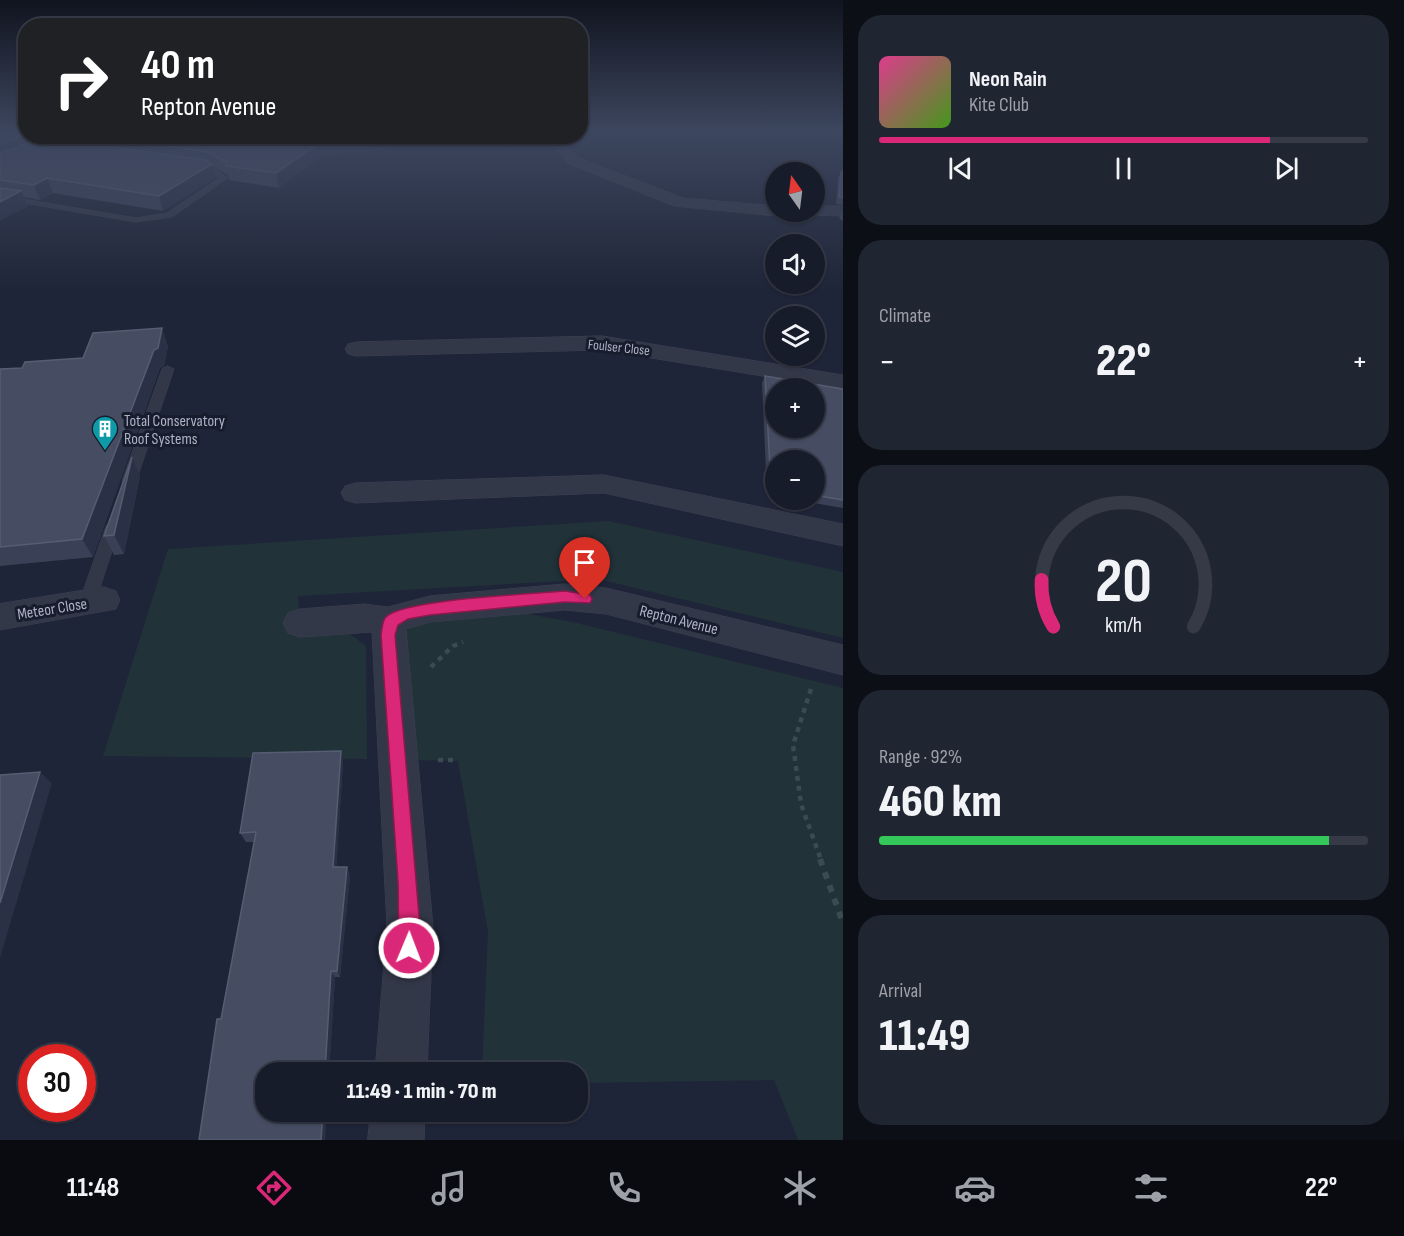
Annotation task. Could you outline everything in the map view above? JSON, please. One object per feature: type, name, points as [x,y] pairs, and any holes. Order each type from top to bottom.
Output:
[{"type":"street","points":[[635,185],[680,203],[765,210]]},
{"type":"street","points":[[825,211],[843,211]]},
{"type":"street","name":"Foulser Close","points":[[356,349],[602,343],[843,382]]},
{"type":"street","points":[[355,493],[604,484],[843,536]]},
{"type":"street","name":"Repton Avenue","points":[[300,623],[364,617],[391,621],[405,614],[430,609],[565,597],[606,601],[843,660]]},
{"type":"street","name":"Meteor Close","points":[[0,616],[96,601]]},
{"type":"street","points":[[391,621],[388,635],[410,927],[402,1062]]},
{"type":"street","points":[[396,1140],[397,1122]]},
{"type":"lane","points":[[0,197],[136,220],[169,215],[213,185]]},
{"type":"lane","points":[[124,496],[168,369]]},
{"type":"lane","points":[[96,601],[117,517]]},
{"type":"path","points":[[392,685],[415,683],[453,646],[464,642]]},
{"type":"path","points":[[810,652],[812,685],[793,745],[801,804],[843,923]]},
{"type":"shaded area","points":[[608,521],[843,572],[843,638],[598,579],[298,596],[300,623],[340,627],[366,646],[367,759],[103,756],[168,549]]},
{"type":"shaded area","points":[[498,608],[577,623],[843,688],[843,1140],[798,1140],[774,1080],[588,1083],[588,1062],[482,1062],[488,932],[458,761],[410,760],[397,641],[420,617]]},
{"type":"building","points":[[92,185],[177,185],[159,196]]},
{"type":"building","points":[[840,185],[843,185],[843,198],[839,197]]},
{"type":"building","points":[[0,188],[21,191],[0,202]]},
{"type":"building","points":[[162,328],[158,348],[154,350],[82,539],[0,547],[0,369],[22,368],[25,362],[83,358],[93,333]]},
{"type":"building","points":[[825,386],[843,389],[843,500],[825,497],[825,450],[769,450],[768,438],[825,438]]},
{"type":"building","points":[[132,457],[114,535],[104,536]]},
{"type":"building","points":[[341,751],[333,867],[347,867],[337,971],[331,971],[326,1062],[255,1062],[255,1122],[322,1122],[321,1140],[199,1140],[217,1019],[221,1019],[256,832],[240,833],[253,753]]},
{"type":"building","points":[[40,772],[0,903],[0,775]]},
{"type":"place","name":"Total Conservatory Roof Systems","points":[[105,452]]},
{"type":"route","points":[[409,948],[410,927],[401,788],[388,635],[391,621],[405,614],[430,609],[565,597],[585,599]]}]
